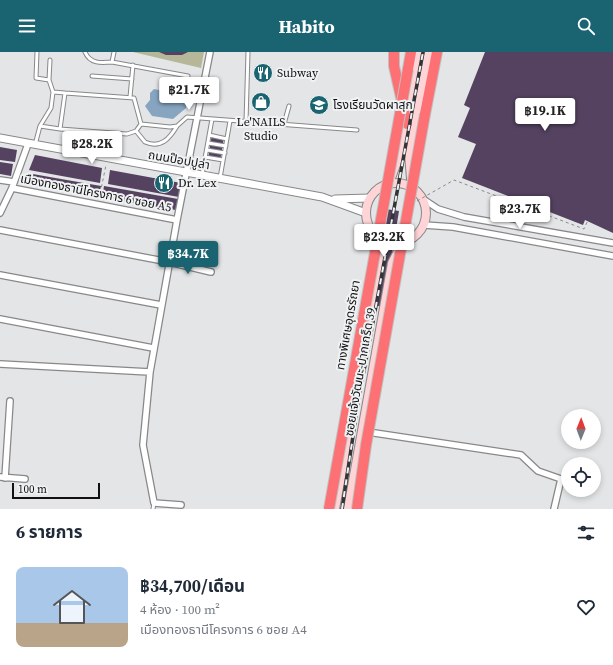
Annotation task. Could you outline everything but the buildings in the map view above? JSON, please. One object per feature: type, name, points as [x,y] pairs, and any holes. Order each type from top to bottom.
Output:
[{"type":"highway","points":[[394,52],[394,66],[407,124]]},
{"type":"highway","points":[[408,52],[408,69]]},
{"type":"highway","name":"ทางพิเศษอุดรรัถยา","points":[[329,509],[412,52]]},
{"type":"highway","points":[[356,509],[368,432],[437,52]]},
{"type":"main road","points":[[389,184],[399,157],[407,124],[420,52]]},
{"type":"main road","points":[[413,187],[409,154],[430,52]]},
{"type":"main road","points":[[366,213],[370,198],[378,189],[389,184],[401,183],[413,187],[423,199],[426,207],[424,225]]},
{"type":"main road","name":"ซอยแจ้งวัฒนะ-ปากเกร็ด 39","points":[[334,509],[381,258],[378,236],[368,222],[366,213]]},
{"type":"main road","name":"ซอยแจ้งวัฒนะ-ปากเกร็ด 39","points":[[348,509],[392,263],[398,250],[404,242],[416,235],[424,225]]},
{"type":"main road","points":[[378,236],[386,241],[404,242]]},
{"type":"street","points":[[182,505],[153,506],[143,445],[153,348],[210,52]]},
{"type":"street","name":"ถนนป๊อปปูล่า","points":[[0,138],[331,199]]},
{"type":"street","points":[[0,213],[32,144]]},
{"type":"street","points":[[0,180],[14,182]]},
{"type":"street","name":"เมืองทองธานีโครงการ 6 ซอย A5","points":[[12,188],[177,220]]},
{"type":"street","points":[[331,199],[370,198]]},
{"type":"street","points":[[331,199],[366,213]]},
{"type":"street","points":[[423,199],[438,209],[450,214],[613,243]]},
{"type":"street","points":[[424,225],[453,227],[613,256]]},
{"type":"street","points":[[0,230],[169,262],[211,272]]},
{"type":"street","points":[[0,275],[161,305]]},
{"type":"street","points":[[0,319],[153,348]]},
{"type":"street","points":[[0,364],[150,372]]},
{"type":"street","points":[[10,401],[3,477],[25,479]]},
{"type":"street","points":[[368,432],[521,455],[530,461],[538,471],[561,479],[554,509]]},
{"type":"lane","points":[[37,52],[36,78],[49,80]]},
{"type":"lane","points":[[85,52],[90,60],[97,62],[112,62],[133,65],[188,76]]},
{"type":"lane","points":[[112,62],[114,52]]},
{"type":"lane","points":[[246,122],[248,52]]},
{"type":"lane","points":[[32,144],[40,126],[51,108],[53,92],[49,80],[50,60]]},
{"type":"lane","points":[[130,97],[133,65]]},
{"type":"lane","points":[[92,76],[132,79]]},
{"type":"lane","points":[[40,126],[127,134],[136,131],[141,124],[134,98],[53,92]]},
{"type":"lane","points":[[60,129],[65,93]]},
{"type":"lane","points":[[284,124],[289,106]]},
{"type":"lane","points":[[136,131],[145,142],[158,144],[170,139],[177,126],[188,117],[357,130]]},
{"type":"lane","points":[[202,175],[212,119]]},
{"type":"lane","points":[[220,179],[230,120]]},
{"type":"lane","points":[[141,124],[170,127],[177,126]]},
{"type":"lane","points":[[209,135],[227,138]]},
{"type":"lane","points":[[208,142],[226,146]]},
{"type":"lane","points":[[206,150],[225,153]]},
{"type":"lane","points":[[205,157],[223,160]]},
{"type":"lane","points":[[506,224],[514,199],[525,203],[519,227]]},
{"type":"path","points":[[98,205],[108,158]]},
{"type":"path","points":[[413,204],[454,180],[584,229],[588,220]]},
{"type":"green space","points":[[133,52],[204,52],[201,68]]},
{"type":"water","points":[[169,87],[178,88],[179,90],[188,88],[186,93],[186,108],[173,119],[152,116],[145,106],[150,100],[150,93],[154,89],[164,91]]},
{"type":"railway","points":[[342,509],[358,403],[423,52]]},
{"type":"place","name":"Subway","points":[[263,73]]},
{"type":"place","name":"Le'NAILS Studio","points":[[261,102]]},
{"type":"place","name":"โรงเรียนวัดผาสุก","points":[[319,105]]},
{"type":"place","name":"Dr. Lex","points":[[164,183]]}]
